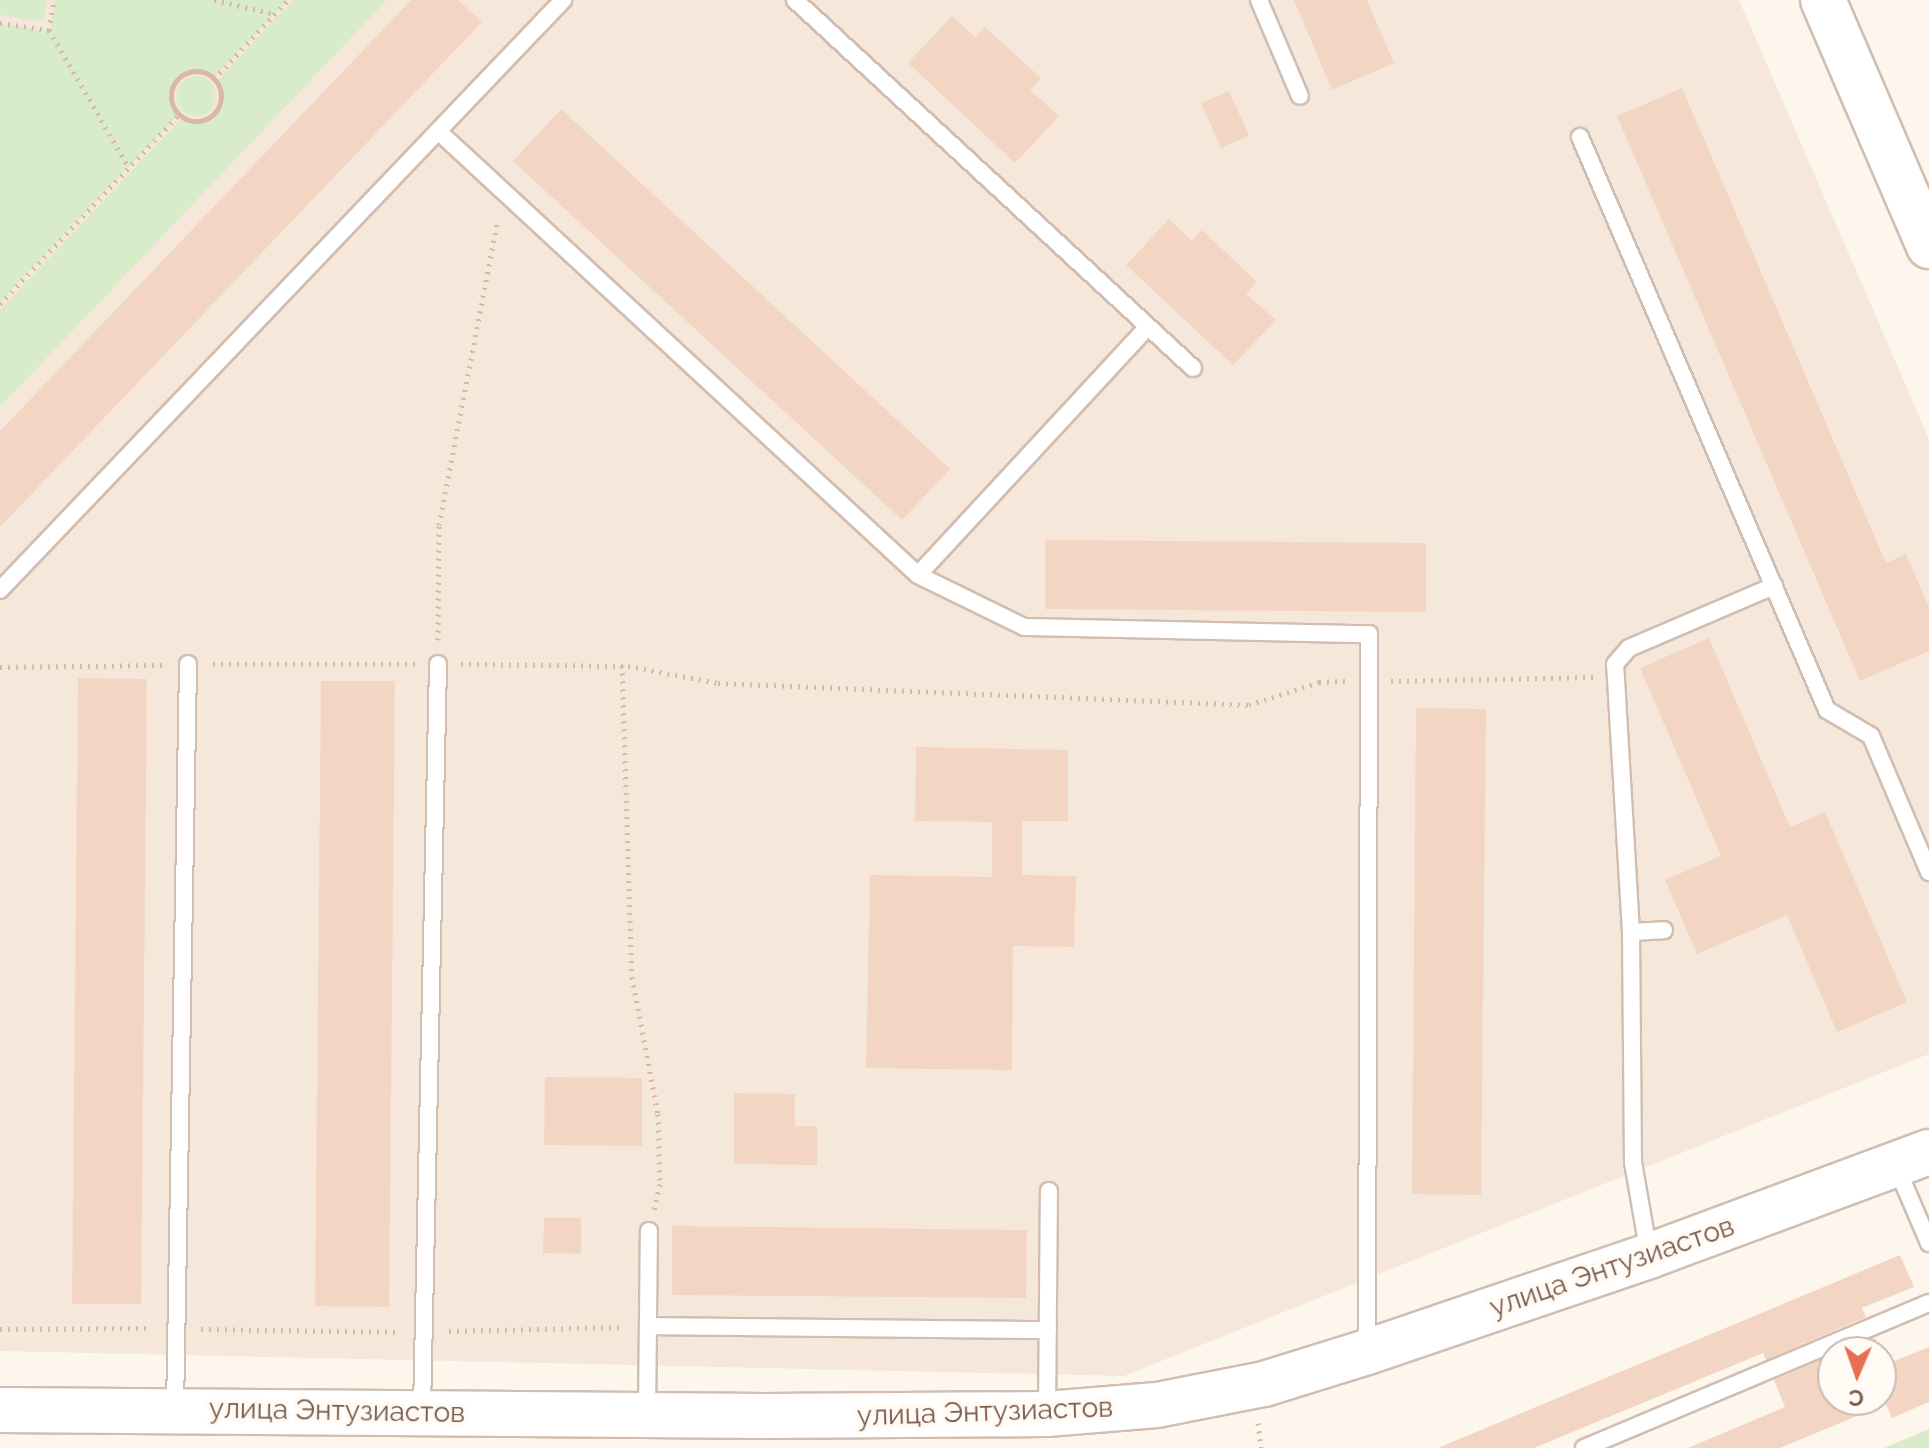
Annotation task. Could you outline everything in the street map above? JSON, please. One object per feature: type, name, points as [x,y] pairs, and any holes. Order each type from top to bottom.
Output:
[{"type":"main road","points":[[1823,0],[1929,246]]},
{"type":"main road","name":"улица Энтузиастов","points":[[0,1410],[647,1415],[1047,1414],[1157,1405],[1264,1384],[1367,1352],[1649,1256],[1912,1158]]},
{"type":"lane","points":[[0,590],[563,0]]},
{"type":"lane","points":[[795,0],[1193,368]]},
{"type":"lane","points":[[1259,0],[1300,96]]},
{"type":"lane","points":[[438,131],[918,575],[1024,627],[1369,634],[1367,1352]]},
{"type":"lane","points":[[1580,137],[1827,710],[1871,736],[1929,872]]},
{"type":"lane","points":[[918,575],[1148,327]]},
{"type":"lane","points":[[1649,1256],[1633,1162],[1631,932],[1615,664],[1629,648],[1774,586]]},
{"type":"lane","points":[[175,1410],[188,664]]},
{"type":"lane","points":[[422,1412],[438,664]]},
{"type":"lane","points":[[1631,932],[1664,930]]},
{"type":"lane","points":[[1912,1158],[1929,1243]]},
{"type":"lane","points":[[1047,1414],[1049,1191]]},
{"type":"lane","points":[[647,1415],[649,1231]]},
{"type":"lane","points":[[1584,1448],[1929,1303]]},
{"type":"lane","points":[[648,1326],[1048,1330]]},
{"type":"path","points":[[54,0],[49,30],[129,168]]},
{"type":"path","points":[[214,0],[275,14]]},
{"type":"path","points":[[214,79],[288,0]]},
{"type":"path","points":[[0,23],[49,30]]},
{"type":"path","points":[[202,72],[214,79],[221,97],[211,117],[190,121],[179,115],[171,95],[181,76],[202,72]]},
{"type":"path","points":[[0,304],[179,115]]},
{"type":"path","points":[[438,664],[439,525],[503,191]]},
{"type":"path","points":[[622,665],[632,977],[658,1114],[660,1184],[649,1231]]},
{"type":"path","points":[[0,667],[622,665],[718,683],[1249,705],[1319,682],[1614,676]]},
{"type":"path","points":[[0,1329],[424,1332],[648,1326]]},
{"type":"shaded area","points":[[0,0],[1739,0],[1929,439],[1929,1054],[1124,1376],[0,1351]]},
{"type":"green space","points":[[0,0],[47,0],[43,22],[0,15]]},
{"type":"green space","points":[[55,0],[288,0],[215,76],[203,70],[179,74],[168,95],[177,116],[0,302],[0,24],[50,31]]},
{"type":"green space","points":[[293,0],[387,0],[0,407],[0,310],[181,119],[201,124],[213,119],[224,97],[218,80]]},
{"type":"green space","points":[[196,76],[210,82],[216,96],[210,110],[196,116],[182,110],[176,96],[182,82]]},
{"type":"green space","points":[[1929,1429],[1929,1448],[1884,1448]]},
{"type":"building","points":[[411,0],[458,0],[482,22],[0,527],[0,431]]},
{"type":"building","points":[[1294,0],[1367,0],[1394,63],[1332,90]]},
{"type":"building","points":[[952,16],[975,37],[985,27],[1041,78],[1030,90],[1059,116],[1015,163],[908,63]]},
{"type":"building","points":[[1682,88],[1886,563],[1906,554],[1929,607],[1929,651],[1860,681],[1617,116]]},
{"type":"building","points":[[1229,91],[1249,136],[1221,148],[1201,103]]},
{"type":"building","points":[[561,109],[950,469],[902,520],[513,161]]},
{"type":"building","points":[[1169,219],[1192,241],[1202,230],[1257,282],[1246,294],[1276,320],[1233,365],[1126,265]]},
{"type":"building","points":[[1045,540],[1426,543],[1426,612],[1045,609]]},
{"type":"building","points":[[1709,638],[1790,827],[1825,812],[1907,1002],[1837,1032],[1787,915],[1697,954],[1665,880],[1721,856],[1640,668]]},
{"type":"building","points":[[78,678],[147,679],[141,1304],[72,1304]]},
{"type":"building","points":[[321,681],[395,681],[389,1307],[315,1306]]},
{"type":"building","points":[[1416,708],[1486,709],[1481,1195],[1412,1194]]},
{"type":"building","points":[[916,747],[1068,750],[1068,821],[1022,821],[1022,875],[1076,876],[1074,947],[1013,946],[1012,1070],[866,1068],[870,875],[992,877],[992,822],[915,821]]},
{"type":"building","points":[[545,1077],[642,1078],[642,1146],[544,1145]]},
{"type":"building","points":[[734,1093],[795,1094],[795,1126],[817,1126],[817,1165],[734,1164]]},
{"type":"building","points":[[544,1218],[581,1218],[581,1254],[543,1253]]},
{"type":"building","points":[[672,1226],[1027,1230],[1026,1298],[672,1295]]},
{"type":"building","points":[[1900,1255],[1914,1287],[1862,1308],[1866,1317],[1766,1360],[1763,1353],[1534,1448],[1438,1448]]},
{"type":"building","points":[[1929,1347],[1929,1402],[1897,1416],[1897,1360]]},
{"type":"building","points":[[1817,1362],[1817,1416],[1857,1416],[1780,1448],[1688,1448],[1785,1407],[1774,1380]]}]
